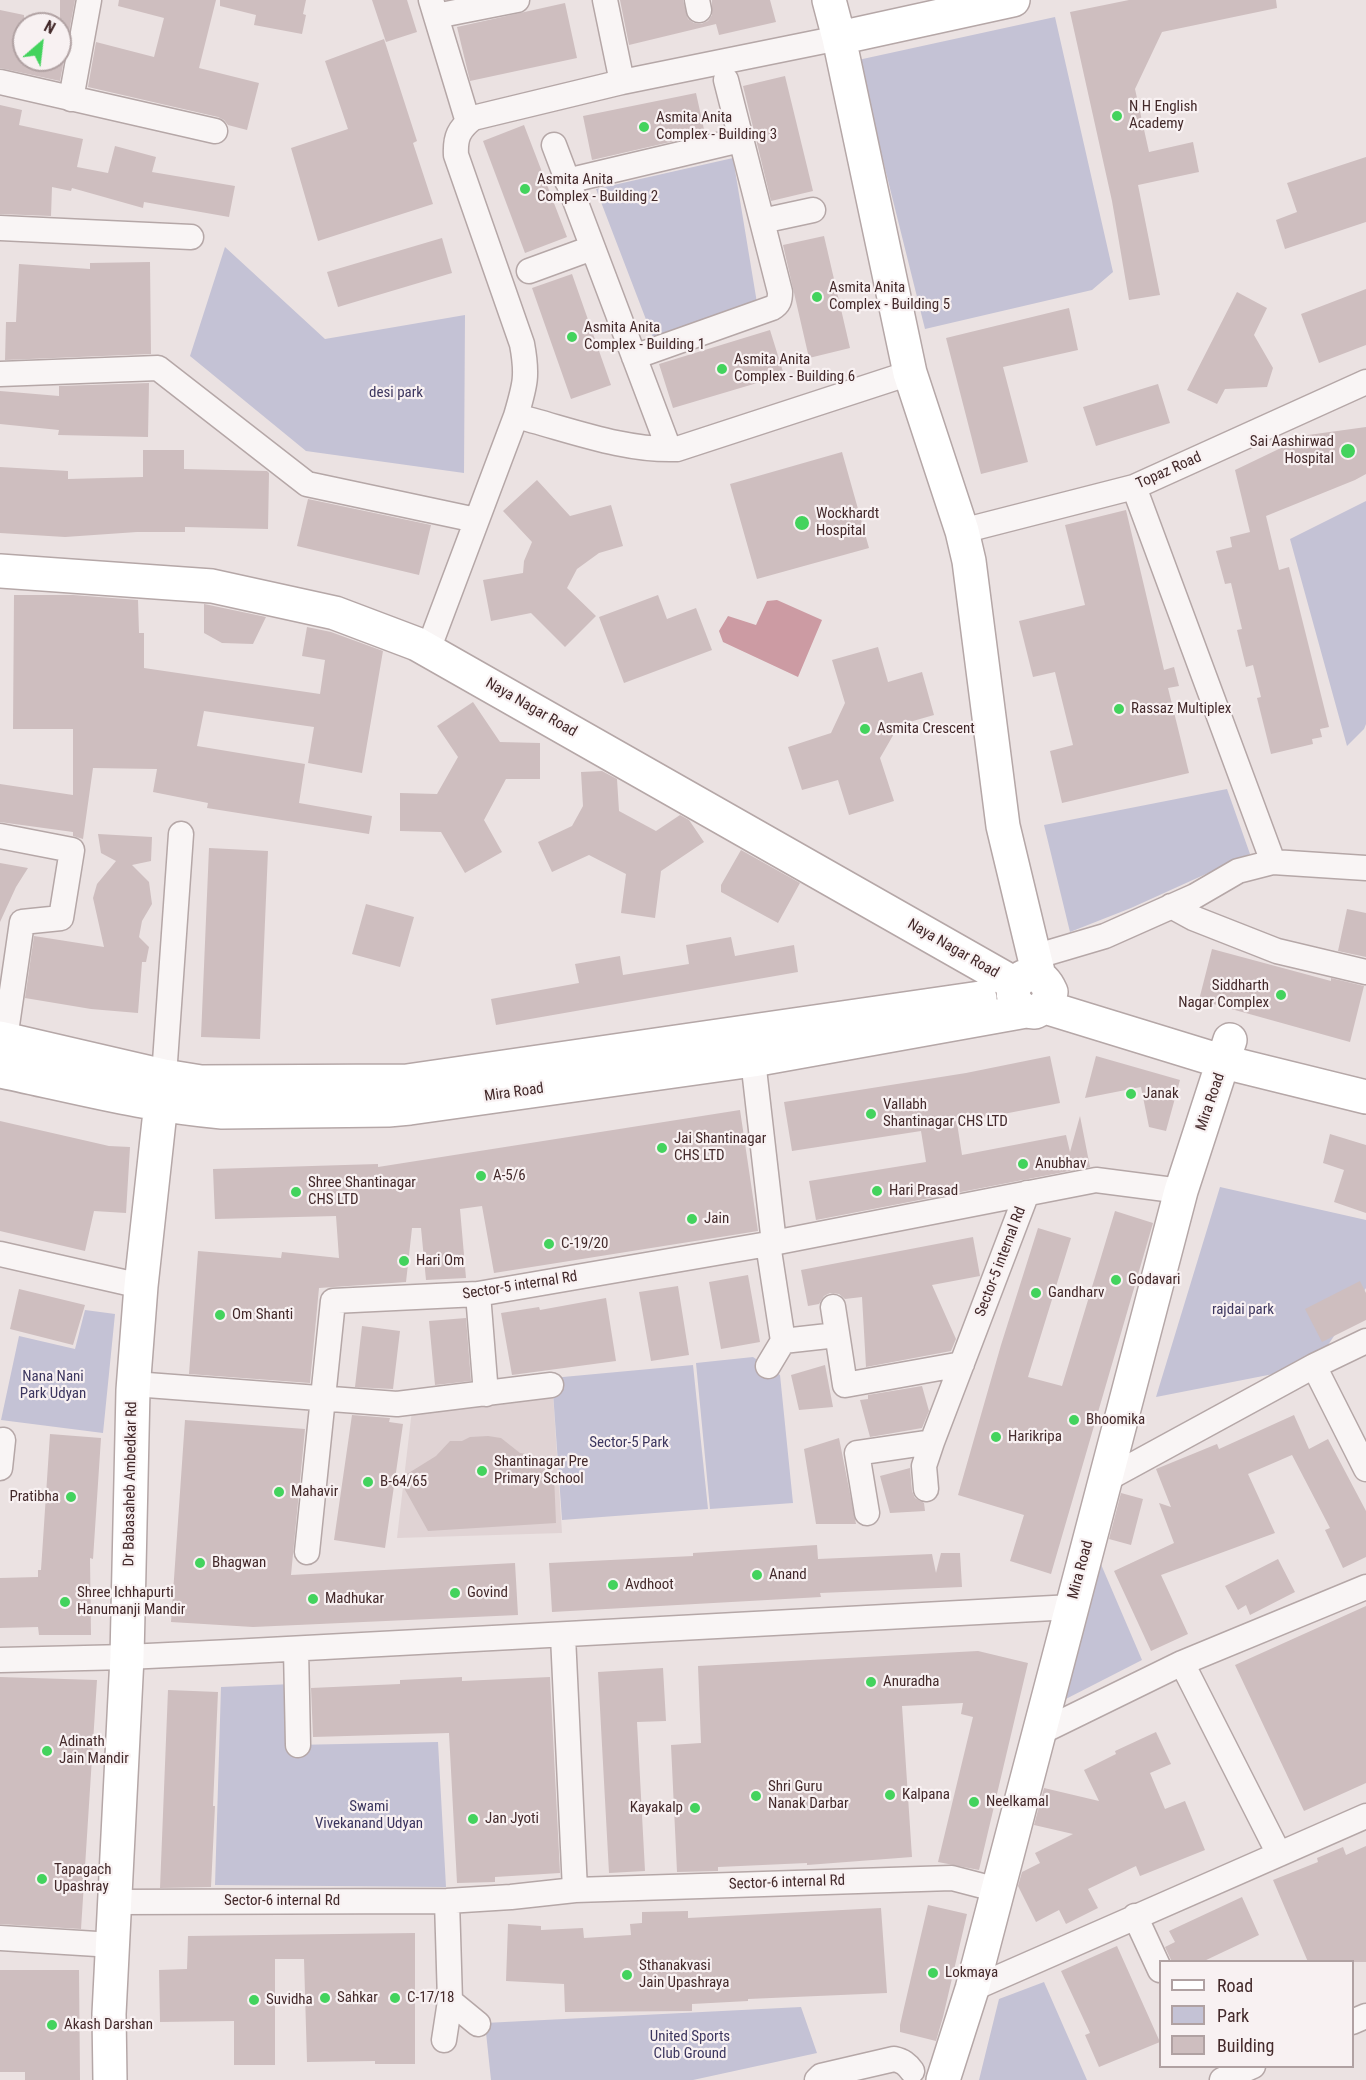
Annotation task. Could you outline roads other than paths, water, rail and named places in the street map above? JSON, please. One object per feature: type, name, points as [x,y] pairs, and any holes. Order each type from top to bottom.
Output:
[{"type":"street","points":[[71,99],[89,0]]},
{"type":"street","points":[[468,122],[433,8],[517,0]]},
{"type":"street","points":[[604,0],[622,82]]},
{"type":"street","points":[[829,0],[910,373],[962,531],[969,561],[1003,826],[1032,989],[1105,936],[1195,896],[1238,871],[1273,862],[1366,868]]},
{"type":"street","points":[[429,650],[516,416],[527,369],[522,344],[456,155],[456,140],[461,127],[473,118],[622,82],[1013,0]]},
{"type":"street","points":[[634,357],[778,305],[780,292],[726,80]]},
{"type":"street","points":[[0,82],[215,131]]},
{"type":"street","points":[[567,181],[740,140]]},
{"type":"street","points":[[554,145],[669,449]]},
{"type":"street","points":[[762,221],[813,210]]},
{"type":"street","points":[[0,228],[191,237]]},
{"type":"street","points":[[530,271],[592,248]]},
{"type":"street","points":[[0,374],[158,368],[307,484],[476,520]]},
{"type":"street","points":[[516,416],[633,447],[656,450],[677,449],[910,373]]},
{"type":"street","name":"Topaz Road","points":[[962,531],[1134,487],[1366,382]]},
{"type":"street","points":[[1134,487],[1273,862]]},
{"type":"street","name":"Naya Nagar Road","points":[[0,571],[212,586],[335,613],[417,644],[1032,989]]},
{"type":"street","points":[[162,1090],[180,834]]},
{"type":"street","points":[[0,836],[72,850],[61,918],[22,922],[3,1038]]},
{"type":"street","points":[[1171,906],[1193,918],[1277,951],[1366,972]]},
{"type":"street","name":"Mira Road","points":[[3,1038],[222,1112],[388,1110],[753,1060],[1032,989]]},
{"type":"street","name":"Mira Road","points":[[0,1071],[162,1090],[201,1082],[407,1081],[1032,989],[1366,1097]]},
{"type":"street","name":"Mira Road","points":[[1227,1051],[1366,1077]]},
{"type":"street","name":"Mira Road","points":[[927,2076],[972,1989],[1181,1191],[1227,1051]]},
{"type":"street","points":[[753,1060],[783,1341],[768,1366]]},
{"type":"street","name":"Dr Babasaheb Ambedkar Rd","points":[[110,2080],[109,2014],[126,1658],[134,1384],[141,1286],[162,1090]]},
{"type":"street","name":"Sector-5 internal Rd","points":[[307,1552],[333,1301],[478,1294],[771,1243],[1095,1180],[1181,1191]]},
{"type":"street","name":"Sector-5 internal Rd","points":[[926,1489],[924,1466],[932,1442],[1027,1193]]},
{"type":"street","points":[[0,1254],[141,1286]]},
{"type":"street","points":[[478,1294],[486,1394]]},
{"type":"street","points":[[833,1307],[845,1384],[962,1364]]},
{"type":"street","points":[[783,1341],[837,1335]]},
{"type":"street","points":[[1105,1480],[1314,1366],[1366,1341]]},
{"type":"street","points":[[1314,1366],[1366,1469]]},
{"type":"street","points":[[134,1384],[397,1404],[551,1385]]},
{"type":"street","points":[[0,1468],[3,1440]]},
{"type":"street","points":[[867,1513],[856,1453],[932,1442]]},
{"type":"street","points":[[1039,1733],[1182,1663],[1366,1587]]},
{"type":"street","points":[[0,1660],[126,1658],[1072,1607]]},
{"type":"street","points":[[564,1636],[575,1890]]},
{"type":"street","points":[[296,1649],[298,1745]]},
{"type":"street","points":[[1182,1663],[1279,1854]]},
{"type":"street","points":[[972,1989],[1366,1816]]},
{"type":"street","name":"Sector-6 internal Rd","points":[[116,1902],[447,1901],[575,1890],[952,1878],[998,1890]]},
{"type":"street","points":[[444,2040],[450,2001],[447,1901]]},
{"type":"street","points":[[1135,1916],[1159,1966]]},
{"type":"street","points":[[0,1938],[113,1945]]},
{"type":"street","points":[[450,2001],[478,2024]]},
{"type":"street","points":[[817,2080],[821,2076],[894,2059],[901,2060],[927,2076]]},
{"type":"street","points":[[1222,2080],[1251,2068]]},
{"type":"place","name":"N H English Academy","points":[[1117,116]]},
{"type":"place","name":"Asmita Anita Complex - Building 3","points":[[644,127]]},
{"type":"place","name":"Asmita Anita Complex - Building 2","points":[[525,189]]},
{"type":"place","name":"Asmita Anita Complex - Building 5","points":[[817,297]]},
{"type":"place","name":"Asmita Anita Complex - Building 1","points":[[572,337]]},
{"type":"place","name":"Asmita Anita Complex - Building 6","points":[[722,369]]},
{"type":"place","name":"Sai Aashirwad Hospital","points":[[1348,451]]},
{"type":"place","name":"Wockhardt Hospital","points":[[802,523]]},
{"type":"place","name":"Rassaz Multiplex","points":[[1119,709]]},
{"type":"place","name":"Asmita Crescent","points":[[865,729]]},
{"type":"place","name":"Siddharth Nagar Complex","points":[[1281,995]]},
{"type":"place","name":"Janak","points":[[1131,1094]]},
{"type":"place","name":"Vallabh Shantinagar CHS LTD","points":[[871,1114]]},
{"type":"place","name":"Jai Shantinagar CHS LTD","points":[[662,1148]]},
{"type":"place","name":"Anubhav","points":[[1023,1164]]},
{"type":"place","name":"A-5/6","points":[[481,1176]]},
{"type":"place","name":"Hari Prasad","points":[[877,1191]]},
{"type":"place","name":"Shree Shantinagar CHS LTD","points":[[296,1192]]},
{"type":"place","name":"Jain","points":[[692,1219]]},
{"type":"place","name":"C-19/20","points":[[549,1244]]},
{"type":"place","name":"Hari Om","points":[[404,1261]]},
{"type":"place","name":"Godavari","points":[[1116,1280]]},
{"type":"place","name":"Gandharv","points":[[1036,1293]]},
{"type":"place","name":"Om Shanti","points":[[220,1315]]},
{"type":"place","name":"Bhoomika","points":[[1074,1420]]},
{"type":"place","name":"Harikripa","points":[[996,1437]]},
{"type":"place","name":"Shantinagar Pre Primary School","points":[[482,1471]]},
{"type":"place","name":"B-64/65","points":[[368,1482]]},
{"type":"place","name":"Mahavir","points":[[279,1492]]},
{"type":"place","name":"Pratibha","points":[[71,1497]]},
{"type":"place","name":"Bhagwan","points":[[200,1563]]},
{"type":"place","name":"Anand","points":[[757,1575]]},
{"type":"place","name":"Avdhoot","points":[[613,1585]]},
{"type":"place","name":"Govind","points":[[455,1593]]},
{"type":"place","name":"Madhukar","points":[[313,1599]]},
{"type":"place","name":"Shree Ichhapurti Hanumanji Mandir","points":[[65,1602]]},
{"type":"place","name":"Anuradha","points":[[871,1682]]},
{"type":"place","name":"Adinath Jain Mandir","points":[[47,1751]]},
{"type":"place","name":"Kalpana","points":[[890,1795]]},
{"type":"place","name":"Shri Guru Nanak Darbar","points":[[756,1796]]},
{"type":"place","name":"Neelkamal","points":[[974,1802]]},
{"type":"place","name":"Kayakalp","points":[[695,1808]]},
{"type":"place","name":"Jan Jyoti","points":[[473,1819]]},
{"type":"place","name":"Tapagach Upashray","points":[[42,1879]]},
{"type":"place","name":"Lokmaya","points":[[933,1973]]},
{"type":"place","name":"Sthanakvasi Jain Upashraya","points":[[627,1975]]},
{"type":"place","name":"Sahkar","points":[[325,1998]]},
{"type":"place","name":"C-17/18","points":[[395,1998]]},
{"type":"place","name":"Suvidha","points":[[254,2000]]},
{"type":"place","name":"Akash Darshan","points":[[52,2025]]},
{"type":"park label","name":"desi park","points":[[396,393]]},
{"type":"park label","name":"rajdai park","points":[[1243,1310]]},
{"type":"park label","name":"Nana Nani Park Udyan","points":[[53,1386]]},
{"type":"park label","name":"Sector-5 Park","points":[[629,1443]]},
{"type":"park label","name":"Swami Vivekanand Udyan","points":[[369,1816]]},
{"type":"park label","name":"United Sports Club Ground","points":[[690,2046]]}]
